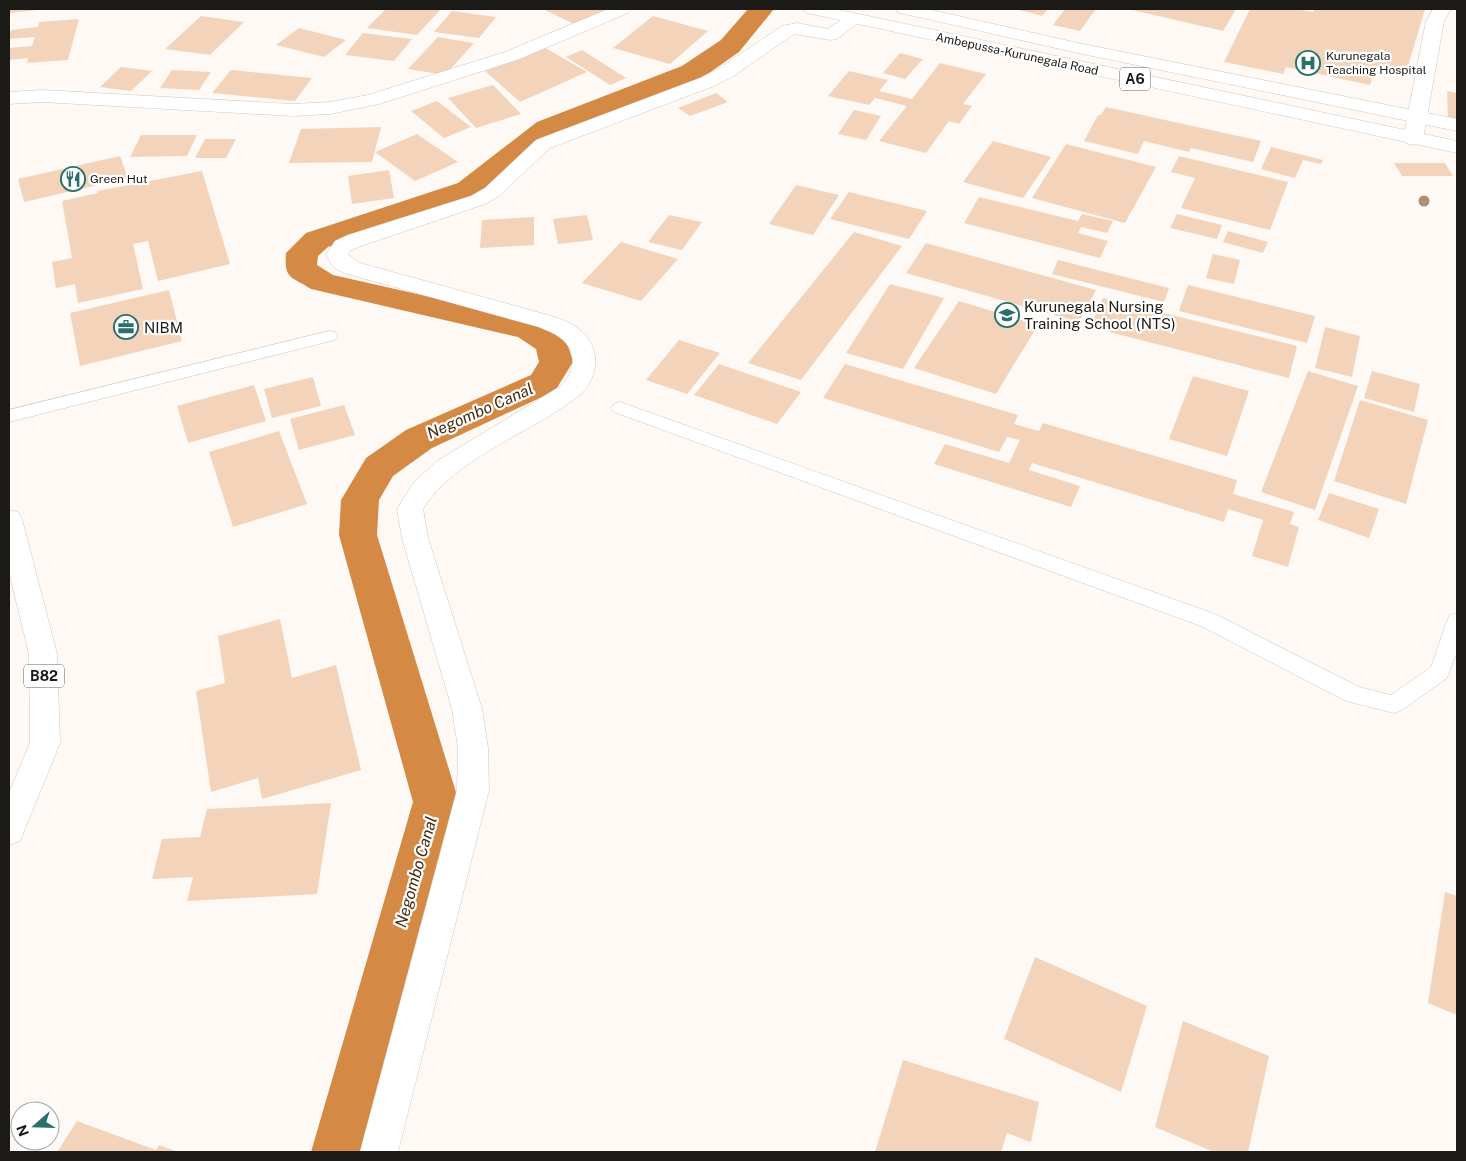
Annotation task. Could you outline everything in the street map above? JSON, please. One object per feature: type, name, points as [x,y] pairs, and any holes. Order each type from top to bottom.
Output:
[{"type":"main road","points":[[9,98],[42,96],[293,110],[330,108],[372,100],[511,56],[622,9]]},
{"type":"main road","name":"Ambepussa-Kurunegala Road","points":[[813,9],[1412,139],[1457,147]]},
{"type":"main road","name":"Ambepussa-Kurunegala Road","points":[[906,9],[1078,48],[1457,125]]},
{"type":"main road","points":[[1412,139],[1418,118],[1435,21],[1442,9]]},
{"type":"main road","points":[[380,1152],[473,790],[473,748],[467,709],[415,538],[410,509],[423,488],[446,467],[560,398],[576,386],[584,372],[585,356],[578,342],[565,330],[547,322],[352,268],[340,262],[337,255],[344,246],[356,240],[478,200],[492,192],[543,144],[708,82],[725,73],[788,30],[797,28],[831,35],[854,19]]},
{"type":"main road","name":"B82","points":[[9,519],[44,654],[44,743],[9,831]]},
{"type":"lane","points":[[9,416],[329,336]]},
{"type":"lane","points":[[620,408],[1208,620],[1354,695],[1394,704],[1440,672],[1457,621]]},
{"type":"building","points":[[9,9],[38,9],[38,10],[9,13]]},
{"type":"building","points":[[386,9],[441,9],[417,35],[367,28]]},
{"type":"building","points":[[543,9],[611,9],[574,24]]},
{"type":"building","points":[[1016,9],[1048,9],[1042,16]]},
{"type":"building","points":[[1065,9],[1095,10],[1080,31],[1053,25]]},
{"type":"building","points":[[1128,9],[1236,9],[1223,31]]},
{"type":"building","points":[[1250,9],[1296,9],[1313,12],[1315,9],[1425,9],[1406,73],[1376,67],[1370,85],[1286,67],[1283,74],[1224,62]]},
{"type":"building","points":[[452,11],[496,17],[479,38],[434,32]]},
{"type":"building","points":[[201,16],[244,22],[210,55],[165,49]]},
{"type":"building","points":[[653,16],[708,31],[670,64],[613,48]]},
{"type":"building","points":[[79,19],[68,60],[27,63],[28,58],[9,60],[9,48],[32,46],[35,37],[9,39],[11,30],[38,27],[39,22]]},
{"type":"building","points":[[299,28],[346,40],[324,57],[276,45]]},
{"type":"building","points":[[363,33],[412,39],[394,61],[345,55]]},
{"type":"building","points":[[438,37],[474,43],[445,75],[408,69]]},
{"type":"building","points":[[542,46],[587,72],[520,102],[485,71]]},
{"type":"building","points":[[582,50],[626,78],[610,85],[566,57]]},
{"type":"building","points":[[900,53],[923,59],[905,79],[883,73]]},
{"type":"building","points":[[940,63],[986,74],[963,104],[972,106],[959,124],[949,121],[926,153],[879,141],[907,106],[875,98],[869,105],[828,96],[849,71],[888,80],[879,91],[912,99]]},
{"type":"building","points":[[121,67],[152,71],[131,91],[100,87]]},
{"type":"building","points":[[172,70],[211,72],[199,90],[160,88]]},
{"type":"building","points":[[231,70],[312,78],[295,101],[212,93]]},
{"type":"building","points":[[493,85],[521,114],[476,128],[448,98]]},
{"type":"building","points":[[1447,91],[1457,93],[1457,124],[1448,122]]},
{"type":"building","points":[[716,93],[728,102],[690,116],[678,108]]},
{"type":"building","points":[[437,101],[471,127],[444,138],[411,111]]},
{"type":"building","points":[[1106,107],[1261,141],[1253,162],[1191,148],[1189,152],[1144,141],[1138,154],[1084,141],[1098,115],[1101,115]]},
{"type":"building","points":[[854,110],[881,116],[866,140],[838,134]]},
{"type":"building","points":[[381,127],[372,162],[289,163],[301,129]]},
{"type":"building","points":[[417,134],[458,162],[415,181],[375,152]]},
{"type":"building","points":[[141,135],[197,135],[187,156],[130,157]]},
{"type":"building","points":[[205,139],[236,139],[226,158],[195,158]]},
{"type":"building","points":[[993,141],[1051,157],[1023,198],[963,182]]},
{"type":"building","points":[[1066,144],[1156,167],[1125,223],[1032,198]]},
{"type":"building","points":[[1271,147],[1323,160],[1321,164],[1303,160],[1295,178],[1261,169]]},
{"type":"building","name":"Green Hut","points":[[120,156],[128,178],[24,202],[18,179]]},
{"type":"building","points":[[1179,156],[1288,182],[1270,230],[1181,208],[1195,178],[1171,172]]},
{"type":"building","points":[[1394,163],[1445,163],[1453,176],[1402,176]]},
{"type":"building","points":[[389,170],[394,198],[352,204],[348,176]]},
{"type":"building","points":[[202,171],[230,264],[158,281],[148,241],[133,244],[143,289],[78,303],[75,284],[56,288],[52,262],[72,258],[62,201],[98,193],[97,191]]},
{"type":"building","points":[[796,185],[839,195],[813,235],[769,224]]},
{"type":"building","points":[[849,192],[927,211],[909,239],[830,219]]},
{"type":"building","points":[[979,197],[1078,221],[1082,214],[1113,221],[1107,233],[1081,227],[1078,233],[1108,241],[1100,258],[964,223]]},
{"type":"building","points":[[1177,214],[1222,225],[1217,239],[1170,228]]},
{"type":"building","points":[[587,215],[593,240],[558,244],[553,219]]},
{"type":"building","points":[[669,215],[702,222],[682,250],[648,242]]},
{"type":"building","points":[[534,217],[534,245],[480,248],[482,220]]},
{"type":"building","points":[[1228,231],[1268,242],[1263,253],[1223,242]]},
{"type":"building","points":[[854,232],[902,246],[801,380],[748,363]]},
{"type":"building","points":[[621,242],[678,259],[641,301],[582,283]]},
{"type":"building","points":[[926,243],[1096,290],[1079,322],[906,273]]},
{"type":"building","points":[[1213,254],[1240,260],[1234,284],[1206,278]]},
{"type":"building","points":[[1058,260],[1169,288],[1164,302],[1052,274]]},
{"type":"building","points":[[890,284],[944,298],[903,369],[846,353]]},
{"type":"building","points":[[1188,285],[1315,316],[1307,343],[1179,311]]},
{"type":"building","name":"NIBM","points":[[169,290],[182,341],[80,366],[70,313]]},
{"type":"building","points":[[1103,298],[1297,346],[1289,378],[1090,327]]},
{"type":"building","points":[[959,301],[1038,325],[996,394],[914,368]]},
{"type":"building","points":[[1325,327],[1360,336],[1352,377],[1315,368]]},
{"type":"building","points":[[679,340],[720,353],[687,394],[646,380]]},
{"type":"building","points":[[719,364],[801,392],[777,424],[694,395]]},
{"type":"building","points":[[845,364],[1018,415],[1014,424],[1039,431],[1043,423],[1237,480],[1233,494],[1294,512],[1290,524],[1299,527],[1288,567],[1252,556],[1263,520],[1228,509],[1224,522],[1032,463],[1029,470],[1080,486],[1071,507],[934,464],[945,444],[1009,463],[1020,440],[1007,437],[999,452],[823,398]]},
{"type":"building","points":[[1308,371],[1358,386],[1315,510],[1261,492]]},
{"type":"building","points":[[1372,371],[1420,384],[1414,412],[1364,398]]},
{"type":"building","points":[[1193,376],[1249,391],[1227,456],[1169,439]]},
{"type":"building","points":[[313,377],[321,406],[272,418],[264,389]]},
{"type":"building","points":[[254,385],[266,421],[188,443],[177,406]]},
{"type":"building","points":[[1360,400],[1428,420],[1406,504],[1334,481]]},
{"type":"building","points":[[344,405],[355,435],[299,450],[290,419]]},
{"type":"building","points":[[279,431],[307,504],[233,527],[209,452]]},
{"type":"building","points":[[1329,493],[1379,509],[1369,538],[1318,520]]},
{"type":"building","points":[[280,619],[292,678],[336,665],[361,770],[262,799],[258,778],[211,792],[196,691],[225,683],[218,636]]},
{"type":"building","points":[[331,803],[317,894],[187,901],[193,877],[152,879],[162,839],[200,837],[207,809]]},
{"type":"building","points":[[1445,892],[1457,896],[1457,1015],[1428,1003]]},
{"type":"building","points":[[1035,957],[1147,1006],[1121,1092],[1004,1039]]},
{"type":"building","points":[[1183,1021],[1269,1056],[1248,1152],[1214,1152],[1155,1127]]},
{"type":"building","points":[[903,1060],[1039,1102],[1031,1142],[1007,1133],[1001,1152],[875,1152]]},
{"type":"building","points":[[77,1121],[156,1150],[159,1145],[178,1152],[57,1152],[60,1151],[60,1147]]},
{"type":"waterway","name":"Negombo Canal","points":[[338,1152],[436,802],[358,535],[360,500],[379,467],[419,439],[543,383],[556,362],[552,344],[529,329],[322,282],[301,269],[302,253],[317,240],[469,189],[547,128],[692,72],[730,46],[761,9]]},
{"type":"place","name":"Kurunegala Teaching Hospital","points":[[1308,63]]},
{"type":"place","name":"Green Hut","points":[[73,179]]},
{"type":"place","name":"Kurunegala Nursing Training School (NTS)","points":[[1007,315]]},
{"type":"place","name":"NIBM","points":[[126,327]]}]
